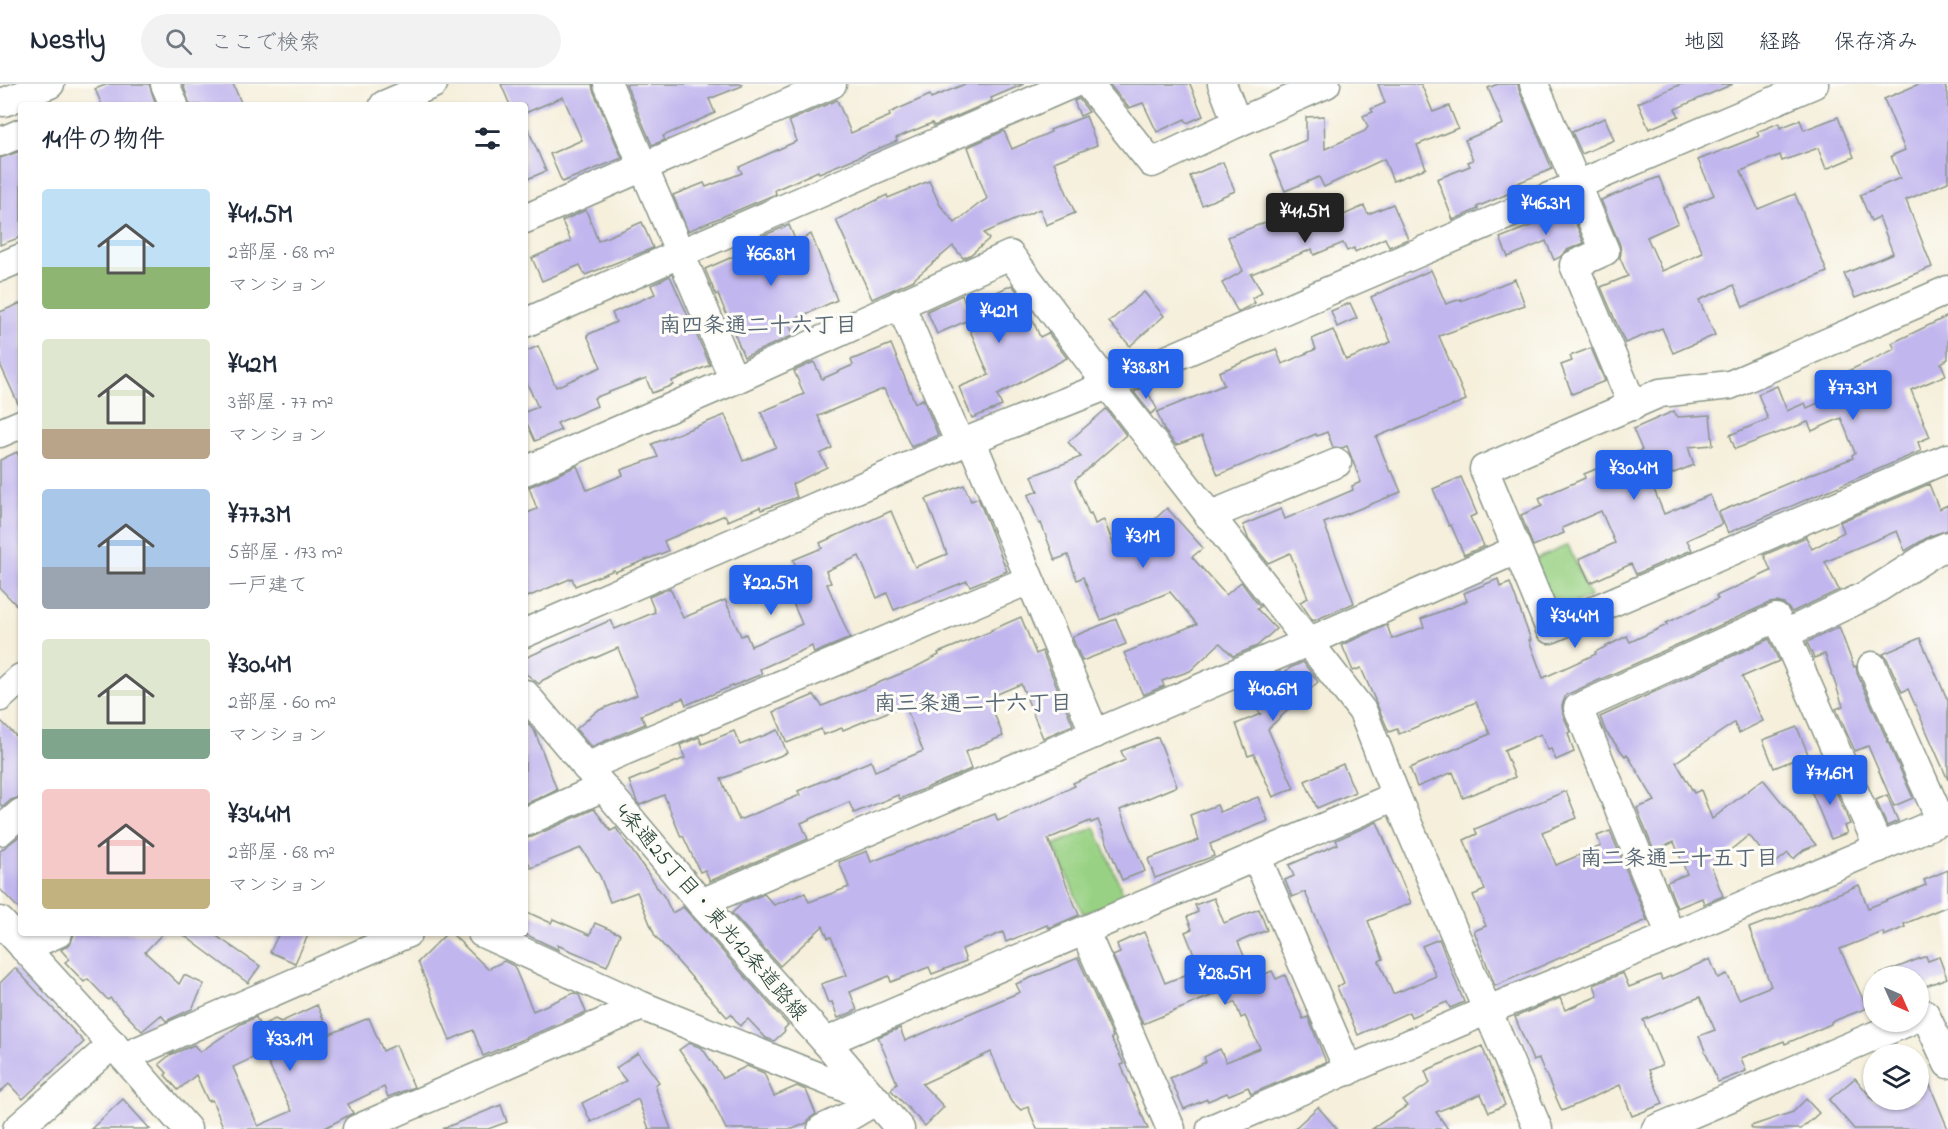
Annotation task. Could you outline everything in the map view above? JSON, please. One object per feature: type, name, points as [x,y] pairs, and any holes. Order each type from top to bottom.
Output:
[{"type":"street","points":[[8,106],[50,84]]},
{"type":"street","points":[[165,84],[173,102]]},
{"type":"street","points":[[608,84],[734,380]]},
{"type":"street","points":[[528,218],[832,84]]},
{"type":"street","points":[[528,322],[1072,84]]},
{"type":"street","points":[[1088,84],[1152,163],[1322,85]]},
{"type":"street","points":[[1221,84],[1237,123]]},
{"type":"street","points":[[1534,84],[1605,251],[1574,265],[1633,406]]},
{"type":"street","points":[[528,632],[965,442],[1108,385],[1814,84]]},
{"type":"street","points":[[391,102],[428,85]]},
{"type":"street","points":[[0,142],[18,134]]},
{"type":"street","points":[[528,470],[734,380],[1010,255],[1209,516],[1363,712],[1396,796],[1538,1129]]},
{"type":"street","points":[[0,267],[18,259]]},
{"type":"street","points":[[1948,290],[1730,385],[1660,393],[1484,469],[1550,629],[1948,458]]},
{"type":"street","points":[[900,304],[1029,580],[1095,734]]},
{"type":"street","points":[[0,433],[18,425]]},
{"type":"street","points":[[1209,516],[1337,463]]},
{"type":"street","points":[[1785,634],[1869,594],[1936,551],[1948,546]]},
{"type":"street","points":[[701,903],[1516,550]]},
{"type":"street","points":[[528,820],[594,777],[1029,580]]},
{"type":"street","points":[[1671,936],[1578,708],[1776,618],[1879,848]]},
{"type":"street","points":[[1225,1127],[1488,1010],[1671,936],[1945,819],[1872,666]]},
{"type":"street","points":[[18,681],[0,699],[18,709]]},
{"type":"street","name":"4条通25丁目・東光12条道路線","points":[[528,698],[701,903],[826,1042],[900,1129]]},
{"type":"street","points":[[826,1042],[1396,796]]},
{"type":"street","points":[[0,831],[18,816]]},
{"type":"street","points":[[1256,856],[1349,1071]]},
{"type":"street","points":[[1,924],[119,1051],[187,1129]]},
{"type":"street","points":[[1085,932],[1171,1129]]},
{"type":"street","points":[[24,948],[51,936]]},
{"type":"street","points":[[17,1129],[119,1051],[401,936]]},
{"type":"street","points":[[489,936],[642,1006],[877,1100]]},
{"type":"street","points":[[357,1129],[642,1006]]},
{"type":"street","points":[[1929,1023],[1948,1065]]},
{"type":"street","points":[[1656,1129],[1883,1032]]},
{"type":"street","points":[[822,1129],[877,1100]]},
{"type":"green space","points":[[1568,545],[1590,597],[1563,608],[1547,598],[1532,561]]},
{"type":"green space","points":[[1095,827],[1125,897],[1083,914],[1054,845]]},
{"type":"building","points":[[108,84],[149,84],[155,102],[101,102],[95,89]]},
{"type":"building","points":[[183,84],[233,84],[241,102],[189,102]]},
{"type":"building","points":[[501,84],[592,84],[622,158],[562,182],[550,154],[582,140],[563,97],[528,112],[528,102],[509,102]]},
{"type":"building","points":[[626,84],[742,84],[742,86],[709,99],[715,113],[663,136],[665,140],[652,145]]},
{"type":"building","points":[[965,84],[1024,84],[991,98],[992,101],[934,126],[932,123],[896,138],[897,141],[819,173],[818,171],[775,190],[776,194],[688,231],[673,195],[704,183],[706,187],[742,173],[739,167],[797,141],[789,121],[837,100],[851,133],[930,95],[931,98]]},
{"type":"building","points":[[1109,84],[1190,84],[1203,116],[1187,123],[1185,119],[1157,132],[1143,103],[1129,108]]},
{"type":"building","points":[[1378,84],[1421,84],[1433,112],[1449,106],[1458,128],[1417,145],[1426,168],[1393,181],[1384,159],[1324,187],[1319,177],[1285,191],[1270,155],[1306,140],[1306,117],[1324,116],[1325,149],[1365,131],[1368,127],[1363,116],[1373,112],[1371,109],[1385,103]]},
{"type":"building","points":[[1498,84],[1518,84],[1552,169],[1515,184],[1517,190],[1453,220],[1437,179],[1470,166],[1468,162],[1473,160],[1465,140],[1503,124],[1488,88]]},
{"type":"building","points":[[1681,84],[1733,84],[1675,109],[1679,116],[1649,129],[1638,103]]},
{"type":"building","points":[[1919,84],[1944,84],[1948,94],[1948,182],[1906,200],[1932,267],[1855,298],[1844,274],[1893,253],[1879,217],[1871,221],[1860,195],[1900,178],[1891,156],[1905,150],[1884,99]]},
{"type":"building","points":[[1079,99],[1089,112],[1080,116],[1074,101]]},
{"type":"building","points":[[1086,116],[1097,145],[1054,162],[1075,213],[1046,225],[1040,209],[984,233],[989,239],[963,258],[953,246],[914,280],[872,299],[836,220],[887,195],[888,198],[929,181],[940,205],[955,223],[987,199],[968,147],[1004,131],[1012,149],[1051,132],[1050,130]]},
{"type":"building","points":[[1838,117],[1854,157],[1826,169],[1818,148],[1782,161],[1780,155],[1741,171],[1758,209],[1795,194],[1827,272],[1743,307],[1734,285],[1699,300],[1715,335],[1673,353],[1662,328],[1625,343],[1601,287],[1628,276],[1620,258],[1620,245],[1601,200],[1659,177],[1678,223],[1647,237],[1662,271],[1703,253],[1683,208],[1714,195],[1698,160],[1759,136],[1757,132],[1779,123],[1780,128],[1800,120],[1804,130]]},
{"type":"building","points":[[1605,118],[1614,140],[1582,154],[1572,132]]},
{"type":"building","points":[[528,129],[546,171],[528,179]]},
{"type":"building","points":[[18,152],[18,238],[0,245],[0,158]]},
{"type":"building","points":[[1223,162],[1235,191],[1202,205],[1190,176]]},
{"type":"building","points":[[1393,204],[1408,239],[1389,247],[1385,238],[1355,252],[1354,248],[1347,251],[1343,243],[1314,255],[1312,249],[1251,274],[1262,292],[1252,298],[1255,303],[1238,312],[1222,283],[1243,271],[1228,237],[1281,216],[1286,229],[1326,212],[1330,221],[1364,206],[1368,214]]},
{"type":"building","points":[[586,210],[598,241],[642,222],[653,248],[585,275],[580,265],[542,281],[532,258],[571,241],[562,221]]},
{"type":"building","points":[[1570,210],[1584,243],[1567,250],[1554,260],[1546,241],[1508,257],[1500,238]]},
{"type":"building","points":[[789,225],[796,242],[811,234],[837,300],[788,322],[794,335],[744,357],[705,269],[739,254],[736,247]]},
{"type":"building","points":[[1431,270],[1446,304],[1461,299],[1461,301],[1515,279],[1525,305],[1439,336],[1466,400],[1376,437],[1401,492],[1324,523],[1354,603],[1313,621],[1300,602],[1308,598],[1290,553],[1268,563],[1248,538],[1243,525],[1281,509],[1285,519],[1353,490],[1352,486],[1361,482],[1347,446],[1333,447],[1327,432],[1317,436],[1316,434],[1218,475],[1202,436],[1176,445],[1164,430],[1157,412],[1224,385],[1219,372],[1276,349],[1282,364],[1316,349],[1312,339],[1333,330],[1346,360],[1391,342],[1371,297]]},
{"type":"building","points":[[670,276],[710,365],[672,381],[673,385],[652,393],[646,378],[594,398],[597,406],[557,423],[561,430],[535,441],[528,426],[528,411],[538,407],[528,385],[528,351],[538,346],[556,387],[601,367],[587,335],[616,322],[612,313],[655,294],[651,285]]},
{"type":"building","points":[[1012,285],[1025,302],[1040,337],[1048,333],[1067,358],[997,395],[1002,406],[972,418],[959,387],[989,375],[966,321],[937,334],[927,311],[962,295],[966,306]]},
{"type":"building","points":[[1144,292],[1164,316],[1130,346],[1109,322]]},
{"type":"building","points":[[1350,303],[1357,318],[1337,327],[1331,311]]},
{"type":"building","points":[[18,304],[18,404],[0,364],[0,312]]},
{"type":"building","points":[[1948,316],[1948,359],[1941,363],[1946,375],[1911,390],[1930,437],[1918,442],[1921,451],[1728,533],[1719,512],[1853,458],[1852,455],[1855,453],[1841,418],[1812,431],[1808,422],[1735,449],[1730,435],[1768,419],[1758,394],[1777,386],[1787,411],[1805,403],[1807,408],[1849,389],[1848,386],[1856,383],[1850,370],[1895,349],[1892,343]]},
{"type":"building","points":[[891,344],[915,403],[923,399],[938,435],[911,447],[884,389],[878,391],[818,416],[832,448],[820,454],[827,467],[792,484],[797,497],[761,510],[760,507],[728,521],[725,515],[664,541],[668,551],[575,586],[572,578],[528,597],[528,513],[537,509],[529,487],[577,466],[587,490],[623,475],[621,470],[658,457],[652,444],[725,415],[743,461],[776,447],[761,412],[804,394],[794,371],[814,362],[822,379],[853,365],[851,360]]},
{"type":"building","points":[[1591,348],[1605,381],[1572,394],[1561,365],[1572,361],[1570,356]]},
{"type":"building","points":[[1145,387],[1157,409],[1151,414],[1134,392]]},
{"type":"building","points":[[1106,409],[1126,435],[1075,480],[1095,524],[1104,520],[1117,554],[1167,508],[1203,548],[1192,557],[1226,595],[1241,582],[1260,607],[1257,609],[1276,629],[1257,646],[1233,656],[1220,643],[1190,671],[1162,681],[1164,686],[1143,695],[1124,653],[1197,624],[1170,592],[1101,620],[1083,577],[1077,580],[1068,555],[1055,560],[1028,495],[1038,491],[1032,476],[1081,457],[1068,442]]},
{"type":"building","points":[[1674,411],[1677,417],[1710,415],[1713,445],[1688,447],[1694,465],[1651,482],[1664,514],[1710,495],[1722,524],[1687,540],[1692,550],[1636,574],[1631,564],[1590,583],[1579,559],[1615,543],[1601,511],[1562,528],[1564,533],[1533,546],[1521,515],[1542,506],[1539,498],[1585,478],[1584,474],[1642,450],[1633,429]]},
{"type":"building","points":[[17,452],[18,454],[18,607],[0,588],[0,460]]},
{"type":"building","points":[[1461,477],[1477,514],[1470,517],[1484,546],[1464,555],[1433,489]]},
{"type":"building","points":[[1929,484],[1939,509],[1948,505],[1948,530],[1930,536],[1905,551],[1897,531],[1837,556],[1825,562],[1839,590],[1792,612],[1784,604],[1769,603],[1566,695],[1562,705],[1563,714],[1574,752],[1556,760],[1551,749],[1548,750],[1541,734],[1504,750],[1515,777],[1463,798],[1453,772],[1417,787],[1410,768],[1490,734],[1476,702],[1399,734],[1397,729],[1389,732],[1361,668],[1353,671],[1342,645],[1387,625],[1392,639],[1424,627],[1421,619],[1467,601],[1464,593],[1498,579],[1500,587],[1510,583],[1543,678],[1596,654],[1595,652],[1627,636],[1630,642],[1667,625],[1666,623],[1718,599],[1716,596],[1771,571],[1764,555],[1806,537],[1812,549],[1844,532],[1840,522]]},
{"type":"building","points":[[964,485],[971,501],[978,498],[1007,571],[970,586],[967,581],[894,610],[887,593],[877,598],[859,556],[826,571],[831,583],[827,584],[850,638],[814,653],[812,646],[760,669],[762,674],[686,705],[683,698],[641,715],[645,724],[591,747],[576,729],[597,711],[637,695],[618,648],[543,680],[539,684],[528,675],[528,657],[611,620],[615,629],[655,612],[649,597],[670,588],[683,618],[725,600],[741,636],[746,634],[751,646],[802,624],[780,573],[796,566],[793,560],[822,548],[820,543],[891,511],[915,567],[947,554],[926,499]]},
{"type":"building","points":[[1021,617],[1036,654],[1042,651],[1073,725],[1043,738],[1021,684],[988,698],[1003,736],[965,752],[971,769],[900,799],[898,795],[854,813],[849,802],[801,823],[808,839],[710,881],[705,870],[700,872],[683,836],[681,837],[664,795],[640,805],[637,802],[629,781],[685,758],[680,745],[699,737],[702,744],[734,731],[740,745],[778,730],[787,753],[721,779],[739,820],[800,795],[798,791],[871,761],[875,771],[923,751],[905,705],[843,730],[842,728],[823,735],[821,729],[787,743],[774,712],[814,695],[822,706],[912,669],[939,655],[938,653]]},
{"type":"building","points":[[1116,619],[1126,644],[1082,661],[1072,637]]},
{"type":"building","points":[[1839,627],[1854,667],[1856,666],[1857,673],[1913,798],[1894,806],[1868,746],[1855,751],[1836,709],[1843,706],[1825,654],[1814,658],[1807,642]]},
{"type":"building","points":[[1920,638],[1948,701],[1948,780],[1908,689],[1902,692],[1883,654]]},
{"type":"building","points":[[1769,639],[1779,661],[1742,677],[1763,721],[1739,733],[1734,723],[1676,762],[1694,793],[1701,790],[1712,819],[1763,779],[1816,845],[1804,850],[1793,859],[1788,853],[1773,865],[1749,835],[1711,866],[1723,896],[1704,904],[1702,898],[1677,908],[1667,882],[1687,874],[1674,842],[1654,851],[1637,808],[1655,801],[1627,754],[1625,756],[1606,732],[1600,717]]},
{"type":"building","points":[[1303,662],[1318,682],[1268,729],[1294,788],[1273,797],[1254,754],[1248,756],[1236,724],[1261,714],[1239,690],[1259,681],[1266,689],[1290,668]]},
{"type":"building","points":[[0,720],[18,738],[18,798],[11,800],[3,807],[0,804]]},
{"type":"building","points":[[528,724],[535,732],[557,790],[528,803]]},
{"type":"building","points":[[1797,727],[1808,754],[1774,768],[1763,740]]},
{"type":"building","points":[[1158,737],[1177,786],[1120,810],[1145,871],[1122,880],[1098,820],[1091,823],[1090,821],[1048,839],[1079,915],[1006,942],[1003,932],[962,949],[966,961],[932,974],[929,967],[891,982],[889,976],[850,992],[857,1010],[846,1015],[838,1018],[832,1002],[828,1003],[821,984],[847,975],[831,937],[828,938],[823,926],[780,966],[732,913],[743,903],[764,894],[774,905],[805,893],[809,902],[849,887],[839,862],[867,851],[871,862],[995,814],[998,821],[1125,760],[1121,751]]},
{"type":"building","points":[[1343,764],[1355,792],[1317,808],[1305,781]]},
{"type":"building","points":[[1829,775],[1850,824],[1844,826],[1847,833],[1831,839],[1808,783]]},
{"type":"building","points":[[1566,791],[1577,818],[1542,832],[1556,865],[1601,846],[1597,836],[1610,831],[1647,920],[1495,986],[1474,931],[1486,926],[1473,895],[1485,890],[1464,840],[1477,834],[1475,829]]},
{"type":"building","points":[[1887,795],[1898,821],[1887,826],[1876,800]]},
{"type":"building","points":[[1258,797],[1268,821],[1210,844],[1214,856],[1155,878],[1148,859],[1199,840],[1190,815],[1217,805],[1220,812]]},
{"type":"building","points":[[594,809],[611,831],[616,828],[665,898],[672,913],[683,907],[788,1025],[785,1031],[774,1041],[766,1038],[748,1019],[740,1026],[731,1014],[727,1017],[655,936],[637,892],[610,902],[600,876],[581,848],[531,868],[528,861],[528,838]]},
{"type":"building","points":[[1377,822],[1411,903],[1368,921],[1383,959],[1379,961],[1393,994],[1436,976],[1422,946],[1439,939],[1464,1002],[1450,1008],[1447,1002],[1411,1017],[1409,1012],[1358,1035],[1337,987],[1344,983],[1305,892],[1292,897],[1285,880],[1294,876],[1289,865],[1338,844],[1336,840]]},
{"type":"building","points":[[18,837],[18,908],[0,889],[0,851]]},
{"type":"building","points":[[1948,870],[1948,906],[1904,924],[1905,927],[1884,936],[1883,932],[1840,949],[1863,999],[1863,1010],[1785,1044],[1784,1041],[1741,1058],[1746,1071],[1718,1082],[1699,1036],[1715,1030],[1700,997],[1643,1020],[1662,1065],[1649,1070],[1663,1104],[1632,1116],[1620,1085],[1562,1111],[1539,1059],[1533,1061],[1515,1017],[1560,998],[1565,1010],[1598,996],[1594,985],[1623,973],[1629,987],[1660,975],[1662,980],[1710,959],[1718,978],[1727,974],[1739,999],[1771,986],[1749,928],[1859,885],[1868,908],[1926,885],[1924,880]]},
{"type":"building","points":[[1214,898],[1224,923],[1259,909],[1267,930],[1238,942],[1254,979],[1272,971],[1276,979],[1285,975],[1303,1019],[1308,1017],[1326,1062],[1251,1094],[1248,1087],[1229,1095],[1227,1093],[1208,1101],[1207,1099],[1184,1109],[1170,1078],[1206,1062],[1204,1057],[1220,1049],[1226,1062],[1260,1048],[1245,1016],[1241,1018],[1235,1002],[1229,1005],[1223,991],[1143,1024],[1113,956],[1120,953],[1117,944],[1144,932],[1165,983],[1200,969],[1185,932],[1192,929],[1187,917],[1198,912],[1195,905]]},
{"type":"building","points":[[528,912],[551,923],[553,919],[590,935],[595,923],[620,934],[607,966],[557,945],[559,950],[528,935]]},
{"type":"building","points":[[73,936],[160,936],[145,952],[179,984],[184,975],[204,984],[192,1009],[166,1021],[161,1015],[142,1031],[110,998],[108,1000],[88,979],[84,982],[65,962],[69,959],[61,950],[71,943]]},
{"type":"building","points":[[185,936],[216,936],[260,966],[248,983]]},
{"type":"building","points":[[278,936],[308,936],[295,963],[270,952]]},
{"type":"building","points":[[444,936],[454,936],[488,969],[504,961],[514,966],[533,1011],[574,993],[579,995],[586,1012],[483,1056],[473,1030],[450,1040],[418,962]]},
{"type":"building","points":[[1926,956],[1928,961],[1939,957],[1947,978],[1929,985],[1929,966],[1901,966]]},
{"type":"building","points":[[1078,958],[1113,1037],[1111,1038],[1124,1064],[1121,1065],[1148,1129],[1037,1129],[1028,1107],[1021,1110],[1010,1100],[991,1052],[922,1084],[944,1107],[925,1126],[891,1090],[897,1083],[878,1037],[900,1028],[905,1041],[1020,992],[1016,984]]},
{"type":"building","points":[[15,968],[84,1042],[23,1099],[9,1084],[0,1092],[0,983]]},
{"type":"building","points":[[317,1005],[330,1034],[369,1018],[383,1051],[396,1045],[414,1087],[388,1097],[384,1087],[348,1104],[353,1113],[323,1129],[224,1129],[212,1100],[208,1101],[196,1075],[178,1090],[159,1064],[170,1055],[194,1045],[200,1052],[241,1024],[256,1017],[260,1026],[275,1019],[281,1022]],"holes":[[[263,1053],[292,1111],[258,1126],[233,1067]]]},
{"type":"building","points":[[689,1043],[702,1048],[723,1078],[747,1066],[764,1073],[774,1096],[797,1086],[806,1090],[816,1114],[807,1123],[793,1129],[726,1129],[706,1088],[679,1050]]},
{"type":"building","points":[[1482,1046],[1505,1105],[1489,1112],[1481,1094],[1436,1112],[1448,1129],[1372,1129],[1407,1106],[1403,1101],[1430,1083],[1425,1071]]},
{"type":"building","points":[[638,1053],[659,1082],[655,1085],[656,1089],[671,1129],[649,1129],[638,1099],[591,1122],[582,1103],[626,1081],[616,1068]]},
{"type":"building","points":[[1855,1078],[1863,1088],[1863,1110],[1929,1110],[1929,1083],[1948,1129],[1854,1129],[1829,1100]]},
{"type":"building","points":[[123,1099],[150,1129],[91,1129]]},
{"type":"building","points":[[1806,1099],[1819,1113],[1801,1129],[1752,1129],[1751,1126],[1793,1112]]},
{"type":"building","points":[[501,1105],[507,1122],[488,1129],[442,1129]]},
{"type":"building","points":[[1318,1107],[1337,1129],[1294,1129]]},
{"type":"district","name":"南四条通二十六丁目","points":[[758,324]]},
{"type":"district","name":"南三条通二十六丁目","points":[[973,702]]},
{"type":"district","name":"南二条通二十五丁目","points":[[1679,857]]}]
